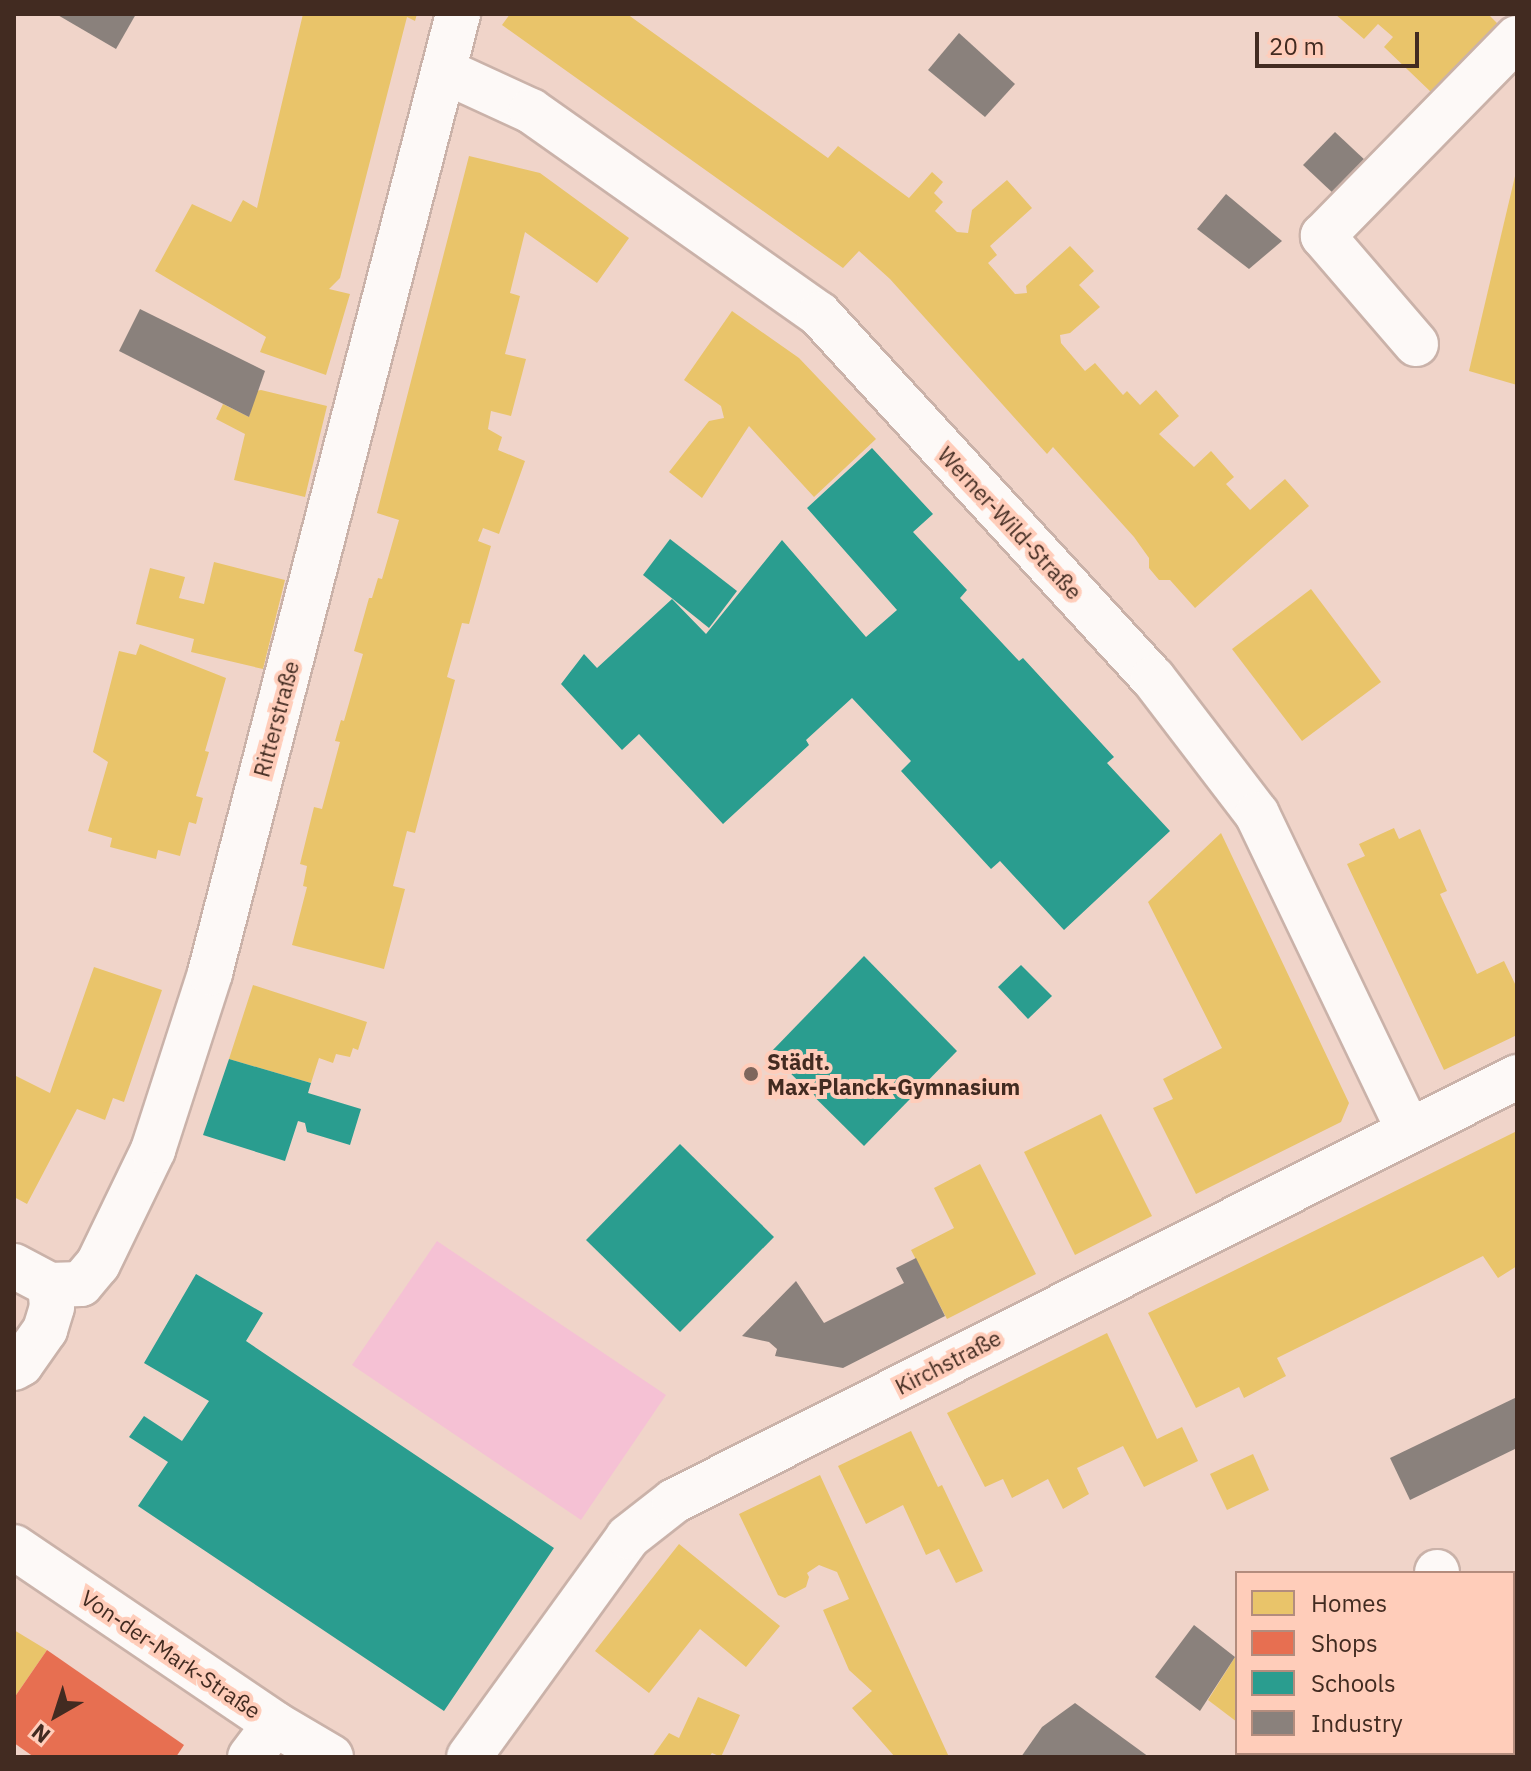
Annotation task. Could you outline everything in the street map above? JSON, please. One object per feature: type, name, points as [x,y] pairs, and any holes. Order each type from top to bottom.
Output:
[{"type":"street","name":"Ritterstraße","points":[[32,1275],[81,1284],[98,1264],[153,1150],[210,973],[458,14]]},
{"type":"street","points":[[1416,344],[1323,236],[1517,38]]},
{"type":"street","name":"Werner-Wild-Straße","points":[[444,71],[531,111],[819,314],[1153,678],[1257,814],[1408,1129]]},
{"type":"street","name":"Kirchstraße","points":[[469,1757],[628,1537],[674,1501],[1408,1129],[1517,1077]]},
{"type":"street","name":"Ritterstraße","points":[[14,1368],[21,1364],[45,1330],[52,1307],[32,1275]]},
{"type":"street","name":"Von-der-Mark-Straße","points":[[14,1547],[263,1740],[331,1757]]},
{"type":"shaded area","points":[[437,1241],[666,1395],[581,1520],[352,1365]]},
{"type":"building: Homes","points":[[303,14],[417,14],[415,21],[407,17],[340,278],[329,289],[350,294],[326,375],[260,352],[266,337],[155,271],[192,204],[231,222],[243,200],[257,208]]},
{"type":"building: Homes","points":[[510,14],[627,14],[828,158],[838,146],[909,198],[932,172],[943,182],[934,193],[943,202],[935,211],[957,232],[968,233],[972,210],[1007,180],[1032,208],[990,246],[997,255],[988,263],[1015,294],[1027,293],[1026,286],[1070,246],[1094,271],[1079,285],[1100,307],[1070,333],[1060,335],[1061,343],[1085,371],[1095,363],[1123,395],[1127,391],[1140,405],[1156,390],[1179,416],[1159,434],[1194,467],[1211,451],[1234,477],[1226,484],[1250,510],[1285,479],[1309,506],[1195,608],[1170,580],[1159,580],[1149,568],[1149,558],[1134,537],[1053,447],[1047,454],[890,279],[859,251],[843,268],[502,25]]},
{"type":"building: Homes","points":[[1335,14],[1488,14],[1500,26],[1433,94],[1384,47],[1393,37],[1378,24],[1364,39]]},
{"type":"building: Homes","points":[[469,156],[540,173],[629,238],[597,283],[525,232],[510,293],[520,296],[505,354],[526,359],[511,416],[491,411],[488,429],[502,437],[498,450],[525,461],[499,534],[483,528],[478,541],[491,546],[469,624],[462,623],[447,677],[455,680],[415,833],[407,831],[393,886],[405,889],[384,969],[292,945],[307,887],[303,886],[307,866],[300,864],[314,807],[322,809],[340,742],[335,741],[341,720],[344,721],[363,654],[354,651],[369,598],[372,598],[378,578],[382,579],[399,520],[377,513]]},
{"type":"building: Homes","points":[[1517,172],[1517,385],[1469,371]]},
{"type":"building: Homes","points":[[732,311],[799,358],[876,439],[814,497],[749,426],[702,498],[669,472],[709,421],[724,418],[721,406],[684,380]]},
{"type":"building: Homes","points":[[256,391],[327,406],[305,497],[234,480],[245,434],[216,419],[223,404],[249,417]]},
{"type":"building: Homes","points":[[214,562],[285,580],[263,669],[191,652],[194,639],[136,624],[150,568],[185,577],[179,598],[204,604]]},
{"type":"building: Homes","points":[[1311,589],[1381,682],[1302,741],[1232,649]]},
{"type":"building: Homes","points":[[140,644],[226,678],[196,796],[203,798],[196,824],[189,822],[180,856],[158,850],[156,859],[110,847],[112,838],[88,831],[108,762],[93,752],[119,651],[136,655]]},
{"type":"building: Homes","points":[[1394,828],[1399,839],[1420,829],[1447,891],[1440,894],[1477,974],[1504,961],[1517,988],[1517,1035],[1444,1070],[1347,864],[1365,856],[1359,844]]},
{"type":"building: Homes","points":[[1221,833],[1349,1103],[1341,1122],[1196,1194],[1153,1108],[1173,1099],[1163,1079],[1222,1048],[1148,902]]},
{"type":"building: Homes","points":[[94,967],[162,990],[124,1102],[113,1098],[105,1120],[77,1109],[27,1204],[14,1197],[14,1075],[50,1093]]},
{"type":"building: Homes","points":[[253,985],[367,1022],[358,1050],[353,1048],[350,1057],[336,1054],[333,1063],[319,1058],[311,1083],[229,1059]]},
{"type":"building: Homes","points":[[1101,1114],[1152,1216],[1075,1255],[1024,1152]]},
{"type":"building: Homes","points":[[1517,1131],[1517,1266],[1498,1278],[1483,1256],[1277,1358],[1286,1376],[1244,1398],[1239,1387],[1196,1408],[1148,1313]]},
{"type":"building: Homes","points":[[980,1164],[1036,1274],[947,1319],[911,1250],[954,1228],[934,1188]]},
{"type":"building: Homes","points":[[1107,1333],[1157,1439],[1182,1427],[1198,1461],[1144,1487],[1123,1446],[1077,1468],[1089,1494],[1063,1509],[1048,1479],[1012,1498],[1003,1479],[985,1487],[947,1413]]},
{"type":"building: Homes","points":[[911,1431],[938,1487],[942,1485],[983,1571],[956,1583],[939,1549],[926,1555],[903,1505],[866,1524],[838,1466]]},
{"type":"building: Homes","points":[[1253,1454],[1269,1490],[1227,1510],[1210,1474]]},
{"type":"building: Homes","points":[[820,1475],[949,1757],[895,1757],[852,1708],[872,1691],[849,1670],[823,1610],[849,1599],[837,1572],[819,1565],[807,1573],[806,1587],[785,1598],[778,1595],[739,1514]]},
{"type":"building: Homes","points":[[679,1544],[780,1626],[746,1667],[700,1629],[649,1693],[595,1651]]},
{"type":"building: Homes","points":[[14,1630],[47,1650],[14,1698]]},
{"type":"building: Homes","points":[[1235,1657],[1235,1720],[1208,1700]]},
{"type":"building: Homes","points":[[698,1697],[740,1715],[721,1757],[712,1753],[709,1757],[652,1757],[669,1733],[679,1738]]},
{"type":"building: Homes","points":[[1323,1755],[1418,1757],[1326,1757]]},
{"type":"building: Shops","points":[[47,1650],[184,1745],[176,1757],[34,1757],[14,1743],[14,1698]]},
{"type":"building: Schools","points":[[872,448],[933,514],[913,532],[967,590],[960,598],[1019,661],[1023,658],[1114,757],[1107,763],[1170,831],[1064,930],[1000,861],[991,869],[901,771],[911,761],[852,698],[806,740],[809,745],[723,824],[639,734],[622,750],[561,684],[584,654],[597,668],[672,599],[706,634],[782,540],[866,637],[897,610],[807,508]]},
{"type":"building: Schools","points":[[670,539],[737,591],[709,628],[643,575]]},
{"type":"building: Schools","points":[[864,956],[957,1051],[864,1146],[770,1053]]},
{"type":"building: Schools","points":[[1021,965],[1052,996],[1028,1019],[998,987]]},
{"type":"building: Schools","points":[[229,1059],[311,1083],[308,1093],[361,1109],[350,1145],[307,1132],[305,1123],[298,1121],[285,1161],[203,1135]]},
{"type":"building: Schools","points":[[680,1144],[774,1237],[680,1332],[586,1240]]},
{"type":"building: Schools","points":[[196,1274],[263,1313],[246,1341],[554,1548],[444,1711],[138,1506],[168,1462],[129,1437],[144,1416],[182,1441],[209,1401],[144,1363]]},
{"type":"building: Industry","points":[[56,14],[136,14],[116,49]]},
{"type":"building: Industry","points":[[959,33],[1015,84],[985,117],[928,70]]},
{"type":"building: Industry","points":[[1335,132],[1367,162],[1335,195],[1303,165]]},
{"type":"building: Industry","points":[[1226,194],[1282,241],[1249,269],[1197,229]]},
{"type":"building: Industry","points":[[140,309],[265,371],[249,417],[119,351]]},
{"type":"building: Industry","points":[[916,1258],[945,1316],[843,1368],[775,1356],[777,1349],[769,1342],[742,1336],[796,1281],[824,1323],[904,1283],[896,1268]]},
{"type":"building: Industry","points":[[1517,1397],[1517,1448],[1410,1500],[1390,1458]]},
{"type":"building: Industry","points":[[1194,1625],[1235,1657],[1200,1711],[1155,1677]]},
{"type":"building: Industry","points":[[1075,1703],[1149,1757],[1021,1757],[1042,1727]]},
{"type":"place","name":"Städt. Max-Planck-Gymnasium","points":[[751,1074]]}]
